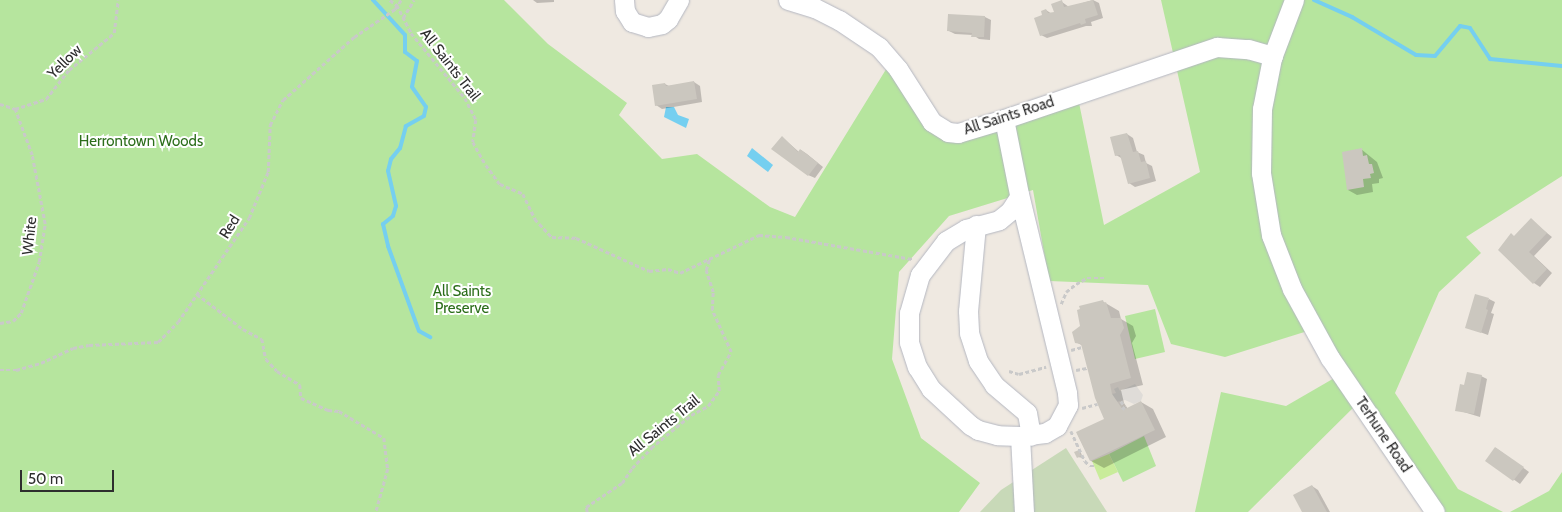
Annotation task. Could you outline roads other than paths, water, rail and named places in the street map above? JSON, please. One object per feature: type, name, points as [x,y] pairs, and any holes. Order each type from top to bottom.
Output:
[{"type":"street","points":[[624,0],[624,11],[632,22],[648,27],[662,24],[668,19],[679,0]]},
{"type":"street","name":"All Saints Road","points":[[788,0],[815,8],[839,20],[879,47],[898,69],[932,122],[940,128],[958,133],[1004,120],[1217,47],[1248,49],[1273,56]]},
{"type":"street","name":"Terhune Road","points":[[1294,0],[1273,56],[1263,102],[1260,144],[1264,201],[1272,235],[1288,280],[1330,358],[1435,512]]},
{"type":"street","points":[[1004,120],[1019,196],[1068,399],[1066,413],[1057,426],[1045,433],[1026,436],[989,434],[970,425],[939,399],[917,367],[909,342],[909,313],[916,286],[928,262],[951,237],[976,226],[999,220],[1010,211],[1019,196]]},
{"type":"street","points":[[976,226],[968,311],[969,333],[978,361],[994,385],[1027,414],[1024,512]]},
{"type":"water","points":[[666,107],[674,107],[678,115],[689,119],[686,128],[664,117]]},
{"type":"water","points":[[752,148],[773,165],[768,172],[747,156]]},
{"type":"waterway","points":[[373,0],[405,35],[405,52],[417,61],[412,87],[426,107],[424,116],[406,126],[400,148],[391,159],[388,171],[396,206],[393,216],[383,224],[388,246],[419,331],[430,337]]},
{"type":"waterway","points":[[1314,0],[1352,17],[1416,55],[1435,56],[1460,26],[1470,28],[1490,59],[1562,66]]},
{"type":"park label","name":"Herrontown Woods","points":[[141,142]]},
{"type":"park label","name":"All Saints Preserve","points":[[462,300]]}]
